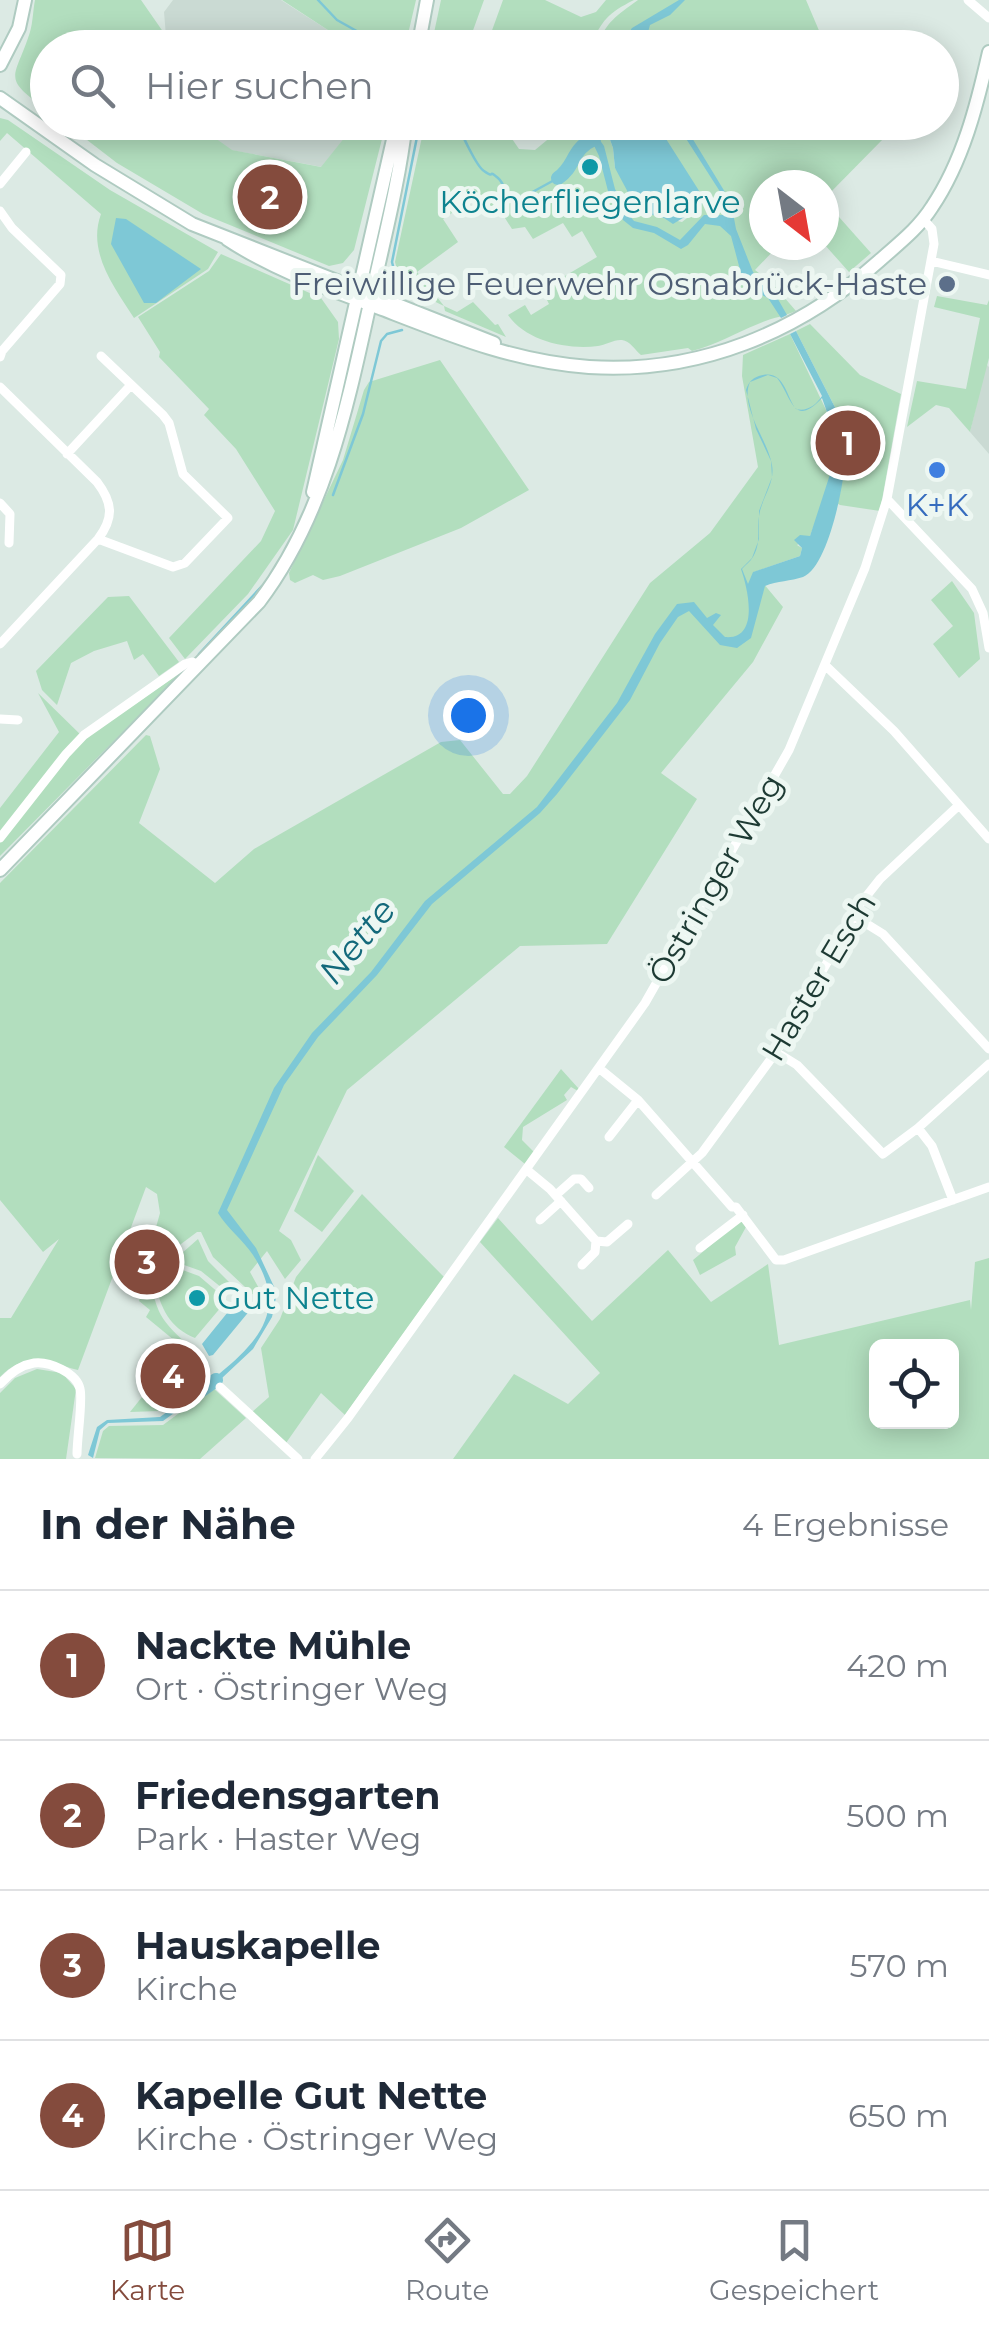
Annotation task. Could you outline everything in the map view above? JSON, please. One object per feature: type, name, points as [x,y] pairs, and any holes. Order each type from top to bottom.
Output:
[{"type":"main road","points":[[0,65],[19,28],[26,0]]},
{"type":"main road","points":[[421,30],[427,0]]},
{"type":"main road","points":[[63,140],[158,204],[227,239],[256,259],[357,293],[450,336],[543,362],[588,367],[659,366],[718,354],[788,325],[862,276],[924,220],[944,189],[960,152],[989,52]]},
{"type":"main road","points":[[0,98],[30,118]]},
{"type":"main road","points":[[307,519],[393,140]]},
{"type":"main road","points":[[0,870],[272,584],[307,519],[336,451],[402,140]]},
{"type":"street","points":[[968,0],[989,18]]},
{"type":"street","points":[[0,184],[26,152]]},
{"type":"street","points":[[0,211],[12,228],[62,275],[60,284],[0,358]]},
{"type":"street","name":"Östringer Weg","points":[[315,1459],[644,1004],[790,750],[870,554],[886,500],[931,262],[934,235],[924,220]]},
{"type":"street","points":[[931,262],[989,275]]},
{"type":"street","points":[[98,539],[173,566],[185,564],[228,518],[183,474],[169,423],[101,356]]},
{"type":"street","points":[[67,454],[130,386]]},
{"type":"street","points":[[0,387],[108,496],[110,518],[98,539],[0,644]]},
{"type":"street","points":[[886,500],[972,589],[989,648]]},
{"type":"street","points":[[0,503],[10,514],[9,543]]},
{"type":"street","points":[[0,838],[84,735],[185,664],[199,665]]},
{"type":"street","points":[[826,666],[894,731],[989,839]]},
{"type":"street","points":[[0,718],[18,720]]},
{"type":"street","name":"Haster Esch","points":[[656,1195],[694,1162],[776,1052],[880,878],[958,806]]},
{"type":"street","points":[[854,916],[883,934],[989,1049]]},
{"type":"street","points":[[776,1052],[798,1065],[883,1154],[989,1064]]},
{"type":"street","points":[[600,1069],[638,1100],[743,1215],[776,1260],[989,1187]]},
{"type":"street","points":[[608,1137],[638,1100]]},
{"type":"street","points":[[918,1128],[932,1146],[953,1200]]},
{"type":"street","points":[[527,1170],[559,1198],[596,1241],[606,1242],[628,1224]]},
{"type":"street","points":[[540,1220],[574,1180],[581,1179],[589,1188]]},
{"type":"street","points":[[700,1248],[743,1215]]},
{"type":"street","points":[[582,1265],[595,1252],[596,1241]]},
{"type":"street","points":[[0,1384],[10,1373],[35,1362],[72,1376],[81,1393],[80,1457]]},
{"type":"street","points":[[220,1387],[298,1459]]},
{"type":"shaded area","points":[[173,0],[281,0],[328,30],[166,30],[164,12]]},
{"type":"shaded area","points":[[217,140],[344,140],[322,167],[231,150]]},
{"type":"shaded area","points":[[986,364],[989,367],[989,454],[970,432]]},
{"type":"green space","points":[[35,0],[141,0],[162,30],[30,30]]},
{"type":"green space","points":[[282,0],[416,0],[409,30],[328,30]]},
{"type":"green space","points":[[441,0],[484,0],[473,30],[435,30]]},
{"type":"green space","points":[[503,0],[545,0],[581,17],[596,12],[606,0],[634,0],[607,18],[598,30],[492,30]]},
{"type":"green space","points":[[638,0],[806,0],[819,30],[605,30]]},
{"type":"green space","points":[[30,31],[30,96],[17,83],[16,69]]},
{"type":"green space","points":[[0,118],[110,190],[218,252],[208,269],[134,318],[100,255],[97,242],[101,214],[7,133],[0,141]]},
{"type":"green space","points":[[87,140],[218,140],[232,150],[321,167],[343,140],[382,140],[354,250],[343,263],[329,266],[203,214],[117,163]]},
{"type":"green space","points":[[421,140],[513,140],[519,149],[535,150],[547,140],[610,140],[615,168],[664,218],[682,222],[701,207],[666,140],[882,140],[839,184],[839,170],[749,170],[749,260],[765,260],[755,270],[796,311],[692,351],[688,348],[641,355],[622,340],[586,347],[561,345],[536,337],[516,324],[508,315],[525,305],[531,315],[549,304],[544,294],[553,283],[597,257],[582,231],[572,237],[563,223],[533,239],[525,227],[512,229],[503,215],[486,214],[470,201],[443,219],[458,242],[417,272],[444,306],[420,294],[398,271],[395,262]]},
{"type":"green space","points":[[839,217],[871,253],[849,272],[838,260]]},
{"type":"green space","points":[[221,254],[321,298],[338,322],[339,339],[293,530],[248,594],[185,659],[169,638],[261,541],[275,511],[236,449],[204,415],[209,409],[159,357],[160,352],[138,317],[209,271]]},
{"type":"green space","points":[[937,296],[987,305],[989,300],[989,358],[970,432],[949,408],[936,405],[907,427],[917,381],[966,389],[980,318],[934,307]]},
{"type":"green space","points":[[473,302],[498,324],[506,337],[445,311],[444,306],[457,312]]},
{"type":"green space","points":[[810,324],[860,375],[901,394],[880,511],[840,505],[825,496],[810,536],[797,545],[802,548],[800,556],[754,572],[783,607],[753,662],[661,773],[697,799],[607,944],[520,946],[347,1090],[279,1231],[291,1240],[301,1260],[285,1279],[267,1251],[250,1272],[262,1294],[259,1300],[213,1257],[201,1232],[169,1253],[161,1251],[153,1238],[160,1213],[157,1194],[146,1187],[78,1370],[27,1361],[0,1377],[0,1318],[11,1318],[59,1239],[43,1252],[0,1200],[0,883],[146,735],[150,736],[160,769],[139,823],[215,883],[254,849],[441,742],[460,740],[503,794],[510,794],[527,776],[650,583],[710,533],[758,467],[742,376],[743,355],[790,334],[827,412],[845,427],[796,331]]},
{"type":"green space","points":[[440,360],[529,490],[461,528],[340,576],[323,580],[313,575],[295,583],[290,580],[289,573],[343,460],[369,382]]},
{"type":"green space","points":[[952,581],[974,613],[980,659],[959,678],[933,644],[953,626],[931,600]]},
{"type":"green space","points":[[129,596],[179,662],[159,676],[143,654],[134,660],[127,641],[94,651],[71,663],[57,705],[42,690],[36,671],[108,597]]},
{"type":"green space","points":[[184,670],[0,856],[0,808],[59,732],[38,693],[85,739]]},
{"type":"green space","points":[[561,1069],[579,1089],[571,1087],[564,1095],[567,1100],[523,1127],[522,1140],[534,1152],[525,1164],[504,1147]]},
{"type":"green space","points":[[318,1155],[354,1191],[322,1232],[294,1211]]},
{"type":"green space","points":[[362,1194],[444,1277],[345,1415],[321,1393],[286,1443],[252,1412],[269,1397],[261,1348],[280,1319],[296,1277]]},
{"type":"green space","points":[[498,1218],[592,1321],[668,1250],[711,1302],[768,1264],[779,1345],[970,1300],[971,1310],[975,1262],[989,1258],[989,1459],[453,1459],[514,1374],[568,1404],[600,1373],[480,1242]]},
{"type":"green space","points":[[741,1220],[746,1227],[735,1247],[736,1255],[700,1275],[693,1260]]},
{"type":"green space","points":[[198,1239],[208,1261],[233,1286],[227,1292],[201,1271],[173,1261]]},
{"type":"green space","points":[[169,1265],[199,1276],[227,1300],[195,1338],[173,1323],[160,1300],[155,1281]]},
{"type":"green space","points":[[148,1272],[159,1312],[187,1344],[171,1357],[180,1345],[146,1317],[150,1310],[139,1301]]},
{"type":"green space","points":[[37,1369],[62,1373],[76,1389],[66,1459],[0,1459],[0,1393],[15,1378]]},
{"type":"green space","points":[[154,1382],[166,1391],[172,1389],[177,1396],[159,1411],[130,1412]]},
{"type":"green space","points":[[213,1388],[246,1418],[200,1459],[95,1458],[103,1431],[109,1426],[163,1425]]},
{"type":"water","points":[[679,0],[685,0],[649,30],[632,28]]},
{"type":"water","points":[[591,140],[600,140],[604,146],[615,189],[634,221],[657,227],[680,240],[704,215],[728,215],[726,201],[687,140],[693,140],[731,202],[736,229],[753,272],[775,294],[787,315],[781,318],[768,298],[742,277],[731,236],[720,226],[705,224],[681,249],[623,220],[608,191]]},
{"type":"water","points":[[610,140],[667,140],[703,197],[701,207],[673,224],[638,211],[615,168]]},
{"type":"water","points":[[116,218],[126,219],[201,269],[156,303],[144,303],[111,244]]},
{"type":"water","points":[[796,331],[845,427],[843,453],[835,453],[835,435],[822,398],[812,407],[805,411],[798,409],[811,407],[822,396],[790,334]]},
{"type":"water","points":[[835,459],[845,460],[833,524],[820,558],[803,577],[765,586],[751,638],[737,648],[720,645],[689,611],[678,617],[630,700],[557,794],[540,813],[432,904],[377,975],[318,1037],[284,1085],[227,1210],[256,1248],[277,1293],[272,1317],[253,1349],[222,1378],[219,1374],[258,1335],[269,1306],[263,1274],[253,1255],[218,1213],[274,1088],[312,1033],[371,972],[425,901],[537,807],[617,703],[655,634],[677,604],[694,602],[707,618],[716,613],[721,615],[713,625],[725,637],[736,636],[743,630],[749,612],[741,569],[752,558],[758,542],[753,557],[742,569],[748,584],[753,572],[800,556],[802,548],[794,540],[800,535],[810,536]]},
{"type":"water","points":[[247,1300],[253,1306],[251,1309],[209,1356],[202,1344],[236,1302]]},
{"type":"water","points":[[210,1381],[213,1385],[163,1421],[108,1423],[100,1430],[93,1458],[88,1455],[97,1427],[107,1420],[160,1417]]},
{"type":"waterway","points":[[318,0],[337,20],[355,30]]},
{"type":"waterway","points":[[410,292],[395,274],[392,262],[416,140]]},
{"type":"waterway","points":[[465,140],[477,163],[500,180],[510,199],[527,195],[558,178]]},
{"type":"waterway","points":[[558,178],[581,148],[592,140]]},
{"type":"waterway","points":[[333,495],[363,414],[381,341],[387,334],[402,330]]},
{"type":"waterway","points":[[199,654],[262,586]]},
{"type":"waterway","name":"Nette","points":[[196,1394],[216,1380]]},
{"type":"place","name":"Köcherfliegenlarve","points":[[590,167]]},
{"type":"place","name":"Friedensgarten","points":[[270,197]]},
{"type":"place","name":"Freiwillige Feuerwehr Osnabrück-Haste","points":[[947,284]]},
{"type":"place","name":"Nackte Mühle","points":[[848,443]]},
{"type":"place","name":"K+K","points":[[937,470]]},
{"type":"place","name":"Hauskapelle","points":[[147,1262]]},
{"type":"place","name":"Gut Nette","points":[[197,1298]]},
{"type":"place","name":"Kapelle Gut Nette","points":[[173,1376]]}]
